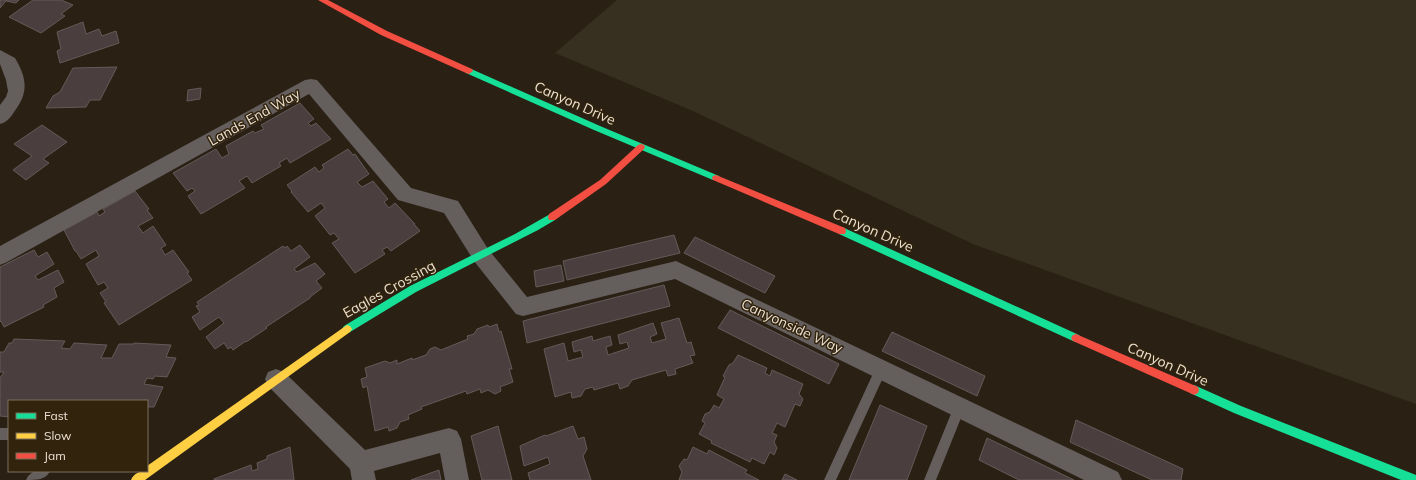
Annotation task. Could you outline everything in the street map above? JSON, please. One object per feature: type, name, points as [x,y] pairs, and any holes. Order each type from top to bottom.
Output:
[{"type":"main road","name":"Canyon Drive","points":[[322,0],[384,34],[641,147],[847,233],[1044,324],[1238,410],[1415,480]]},
{"type":"main road","name":"Eagles Crossing","points":[[148,471],[368,314],[481,255],[531,231],[603,182],[641,147]]},
{"type":"main road","name":"Eagles Crossing","points":[[136,480],[147,472]]},
{"type":"street","points":[[0,56],[10,62],[18,90],[15,100],[0,117]]},
{"type":"street","name":"Lands End Way","points":[[0,256],[310,85],[405,194],[451,207],[481,255]]},
{"type":"street","name":"Canyonside Way","points":[[481,255],[523,307],[676,270],[1110,480]]},
{"type":"street","points":[[276,379],[362,472],[449,439],[457,480]]},
{"type":"lane","points":[[830,480],[881,369]]},
{"type":"lane","points":[[930,480],[959,408]]},
{"type":"lane","points":[[32,480],[43,472]]},
{"type":"shaded area","points":[[617,0],[1416,0],[1416,404],[973,244],[693,111],[555,53]]},
{"type":"building","points":[[0,0],[19,0],[16,3],[6,1],[0,8]]},
{"type":"building","points":[[33,0],[61,0],[73,5],[61,14],[65,16],[41,33],[9,17]]},
{"type":"building","points":[[83,22],[86,34],[99,29],[102,36],[116,31],[119,43],[60,63],[57,51],[61,49],[57,32]]},
{"type":"building","points":[[117,67],[100,100],[90,100],[86,107],[46,108],[53,96],[60,92],[73,68]]},
{"type":"building","points":[[201,88],[200,99],[187,101],[188,90]]},
{"type":"building","points":[[300,103],[314,119],[308,123],[311,126],[316,123],[331,139],[290,163],[287,158],[279,163],[281,166],[252,183],[247,176],[239,181],[245,188],[201,214],[188,196],[195,191],[192,188],[187,191],[173,173],[216,149],[222,158],[229,154],[226,146],[253,131],[255,133],[264,129],[261,125]]},
{"type":"building","points":[[42,125],[67,142],[43,159],[49,163],[26,180],[13,170],[32,156],[14,144]]},
{"type":"building","points":[[348,149],[353,155],[355,154],[369,174],[357,182],[362,187],[373,181],[388,199],[384,202],[389,208],[395,203],[420,231],[391,251],[387,247],[382,250],[385,254],[355,273],[332,243],[339,239],[334,233],[330,235],[315,216],[325,208],[321,203],[308,212],[287,185],[315,167],[319,172],[324,168],[322,165]]},
{"type":"building","points":[[135,191],[149,209],[147,210],[153,218],[138,226],[143,233],[153,226],[166,245],[161,248],[165,255],[173,250],[189,272],[187,273],[192,280],[119,325],[104,303],[106,302],[100,293],[108,288],[104,282],[98,285],[86,264],[99,256],[96,250],[81,259],[64,230],[97,212],[99,216],[105,212],[103,209]]},
{"type":"building","points":[[674,235],[680,253],[567,280],[563,261]]},
{"type":"building","points":[[695,237],[775,276],[765,293],[684,253]]},
{"type":"building","points":[[300,245],[310,257],[294,269],[297,272],[315,263],[325,274],[316,281],[322,288],[310,298],[266,327],[267,328],[233,350],[231,347],[228,349],[224,343],[215,349],[206,337],[224,323],[219,317],[200,330],[192,317],[200,312],[196,306],[199,305],[197,302],[283,246],[285,248],[287,246],[291,251]]},
{"type":"building","points":[[34,250],[38,257],[47,252],[54,264],[35,276],[38,280],[58,270],[64,282],[54,288],[57,297],[43,305],[44,307],[4,327],[1,321],[0,322],[0,267]]},
{"type":"building","points":[[561,265],[564,281],[536,287],[534,271]]},
{"type":"building","points":[[664,285],[670,306],[527,343],[523,321]]},
{"type":"building","points":[[730,310],[839,364],[829,384],[718,328]]},
{"type":"building","points":[[679,318],[687,343],[691,342],[695,355],[690,356],[693,363],[675,369],[676,374],[668,376],[666,370],[632,380],[628,386],[620,389],[618,383],[594,390],[593,387],[585,389],[581,396],[572,398],[571,392],[555,397],[544,349],[564,343],[568,361],[583,357],[581,350],[574,352],[572,342],[592,336],[593,341],[610,336],[612,345],[606,347],[608,355],[629,348],[627,342],[620,344],[618,335],[653,323],[657,334],[650,337],[652,343],[666,339],[661,323]]},
{"type":"building","points":[[497,324],[499,332],[501,331],[512,369],[509,369],[513,382],[500,387],[501,391],[495,394],[488,390],[481,393],[480,389],[467,394],[466,391],[421,407],[422,409],[408,415],[409,419],[400,422],[397,428],[389,431],[388,427],[375,431],[367,386],[363,388],[361,379],[367,377],[365,368],[385,361],[390,363],[397,360],[397,364],[412,358],[412,360],[426,355],[430,349],[435,347],[441,350],[468,339],[467,336],[474,334],[477,329],[488,325],[489,327]]},
{"type":"building","points":[[892,332],[985,376],[977,396],[882,351]]},
{"type":"building","points":[[14,339],[65,341],[61,348],[70,349],[74,343],[107,345],[101,358],[112,358],[119,344],[134,343],[171,345],[166,357],[176,358],[167,377],[155,376],[153,379],[147,378],[144,384],[163,387],[154,407],[148,407],[148,400],[8,400],[8,417],[0,416],[0,378],[4,372],[0,372],[0,352],[4,352],[9,343],[12,343]]},
{"type":"building","points":[[738,355],[767,368],[765,373],[770,376],[772,370],[803,384],[799,394],[803,399],[800,406],[795,404],[785,427],[777,423],[772,433],[777,435],[774,442],[777,448],[774,455],[770,452],[764,464],[752,458],[750,462],[711,443],[712,441],[699,434],[705,423],[702,421],[705,414],[710,412],[714,405],[719,408],[724,399],[717,395],[725,377],[723,376],[729,365],[733,363]]},
{"type":"building","points":[[880,405],[927,426],[907,480],[849,480]]},
{"type":"building","points":[[1076,420],[1183,469],[1181,480],[1152,480],[1070,442]]},
{"type":"building","points":[[498,426],[512,480],[482,480],[471,436]]},
{"type":"building","points":[[573,426],[578,439],[584,437],[587,449],[583,456],[591,480],[530,480],[528,473],[550,464],[548,457],[524,466],[520,446],[545,435],[546,436]]},
{"type":"building","points":[[987,438],[1074,480],[1019,480],[979,460]]},
{"type":"building","points":[[290,447],[294,480],[214,480],[251,465],[252,471],[258,469],[257,463],[267,459],[267,456]]},
{"type":"building","points":[[693,447],[707,454],[709,450],[747,470],[745,473],[759,480],[679,480],[682,472],[679,466],[684,459],[687,460]]},
{"type":"building","points":[[439,470],[441,480],[411,480]]},
{"type":"building","points":[[785,474],[797,480],[782,480]]},
{"type":"traffic: fast","points":[[469,71],[597,128],[716,178]]},
{"type":"traffic: fast","points":[[347,329],[413,289],[518,237],[552,217]]},
{"type":"traffic: fast","points":[[842,231],[1076,338]]},
{"type":"traffic: fast","points":[[1194,390],[1238,410],[1415,480]]},
{"type":"traffic: slow","points":[[148,471],[347,329]]},
{"type":"traffic: slow","points":[[136,480],[147,472]]},
{"type":"traffic: jam","points":[[322,0],[384,33],[469,71]]},
{"type":"traffic: jam","points":[[552,217],[603,182],[641,147]]},
{"type":"traffic: jam","points":[[716,178],[842,231]]},
{"type":"traffic: jam","points":[[1076,338],[1194,390]]}]
